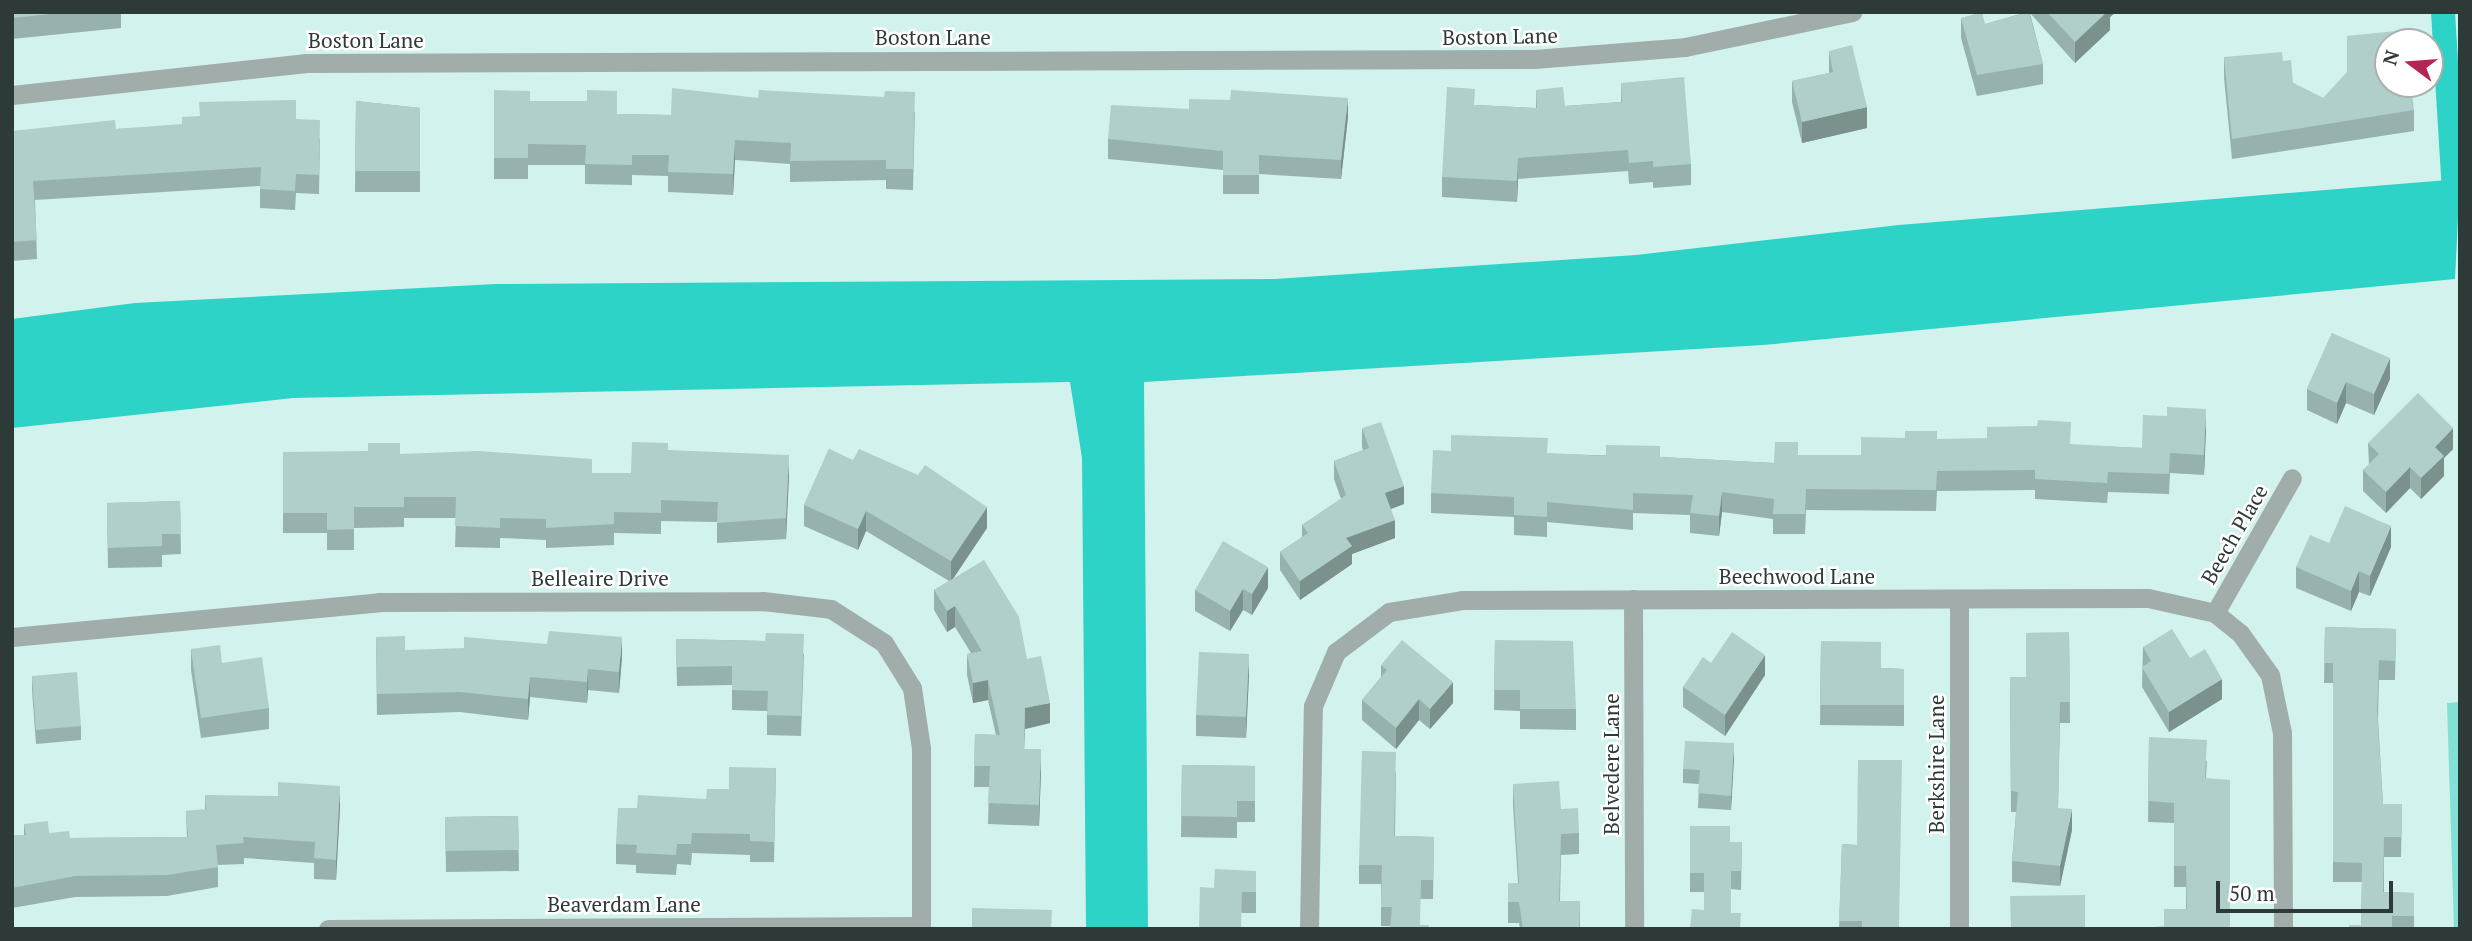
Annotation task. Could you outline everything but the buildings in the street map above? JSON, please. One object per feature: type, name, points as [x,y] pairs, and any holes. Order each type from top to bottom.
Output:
[{"type":"street","name":"Boston Lane","points":[[12,95],[296,63],[1571,57],[1685,47],[1852,12]]},
{"type":"street","name":"Beech Place","points":[[2215,613],[2292,478]]},
{"type":"street","name":"Berkshire Lane","points":[[1959,598],[1959,929]]},
{"type":"street","name":"Beechwood Lane","points":[[1309,929],[1310,722],[1321,680],[1348,639],[1375,618],[1422,602],[2165,598],[2215,613],[2261,659],[2279,702],[2283,929]]},
{"type":"street","name":"Belvedere Lane","points":[[1633,599],[1634,929]]},
{"type":"street","name":"Belleaire Drive","points":[[12,637],[379,602],[763,601],[831,609],[884,643],[912,688],[920,748],[921,927]]},
{"type":"street","name":"Beaverdam Lane","points":[[328,929],[921,927]]},
{"type":"shaded area","points":[[2460,179],[2455,279],[1763,345],[1144,382],[1148,929],[1086,929],[1082,458],[1070,382],[293,398],[12,428],[12,319],[135,303],[496,284],[1275,279],[1636,255],[1899,225]]},
{"type":"shaded area","points":[[2460,702],[2460,929],[2454,929],[2447,703]]},
{"type":"waterway","points":[[2443,12],[2454,192]]}]
